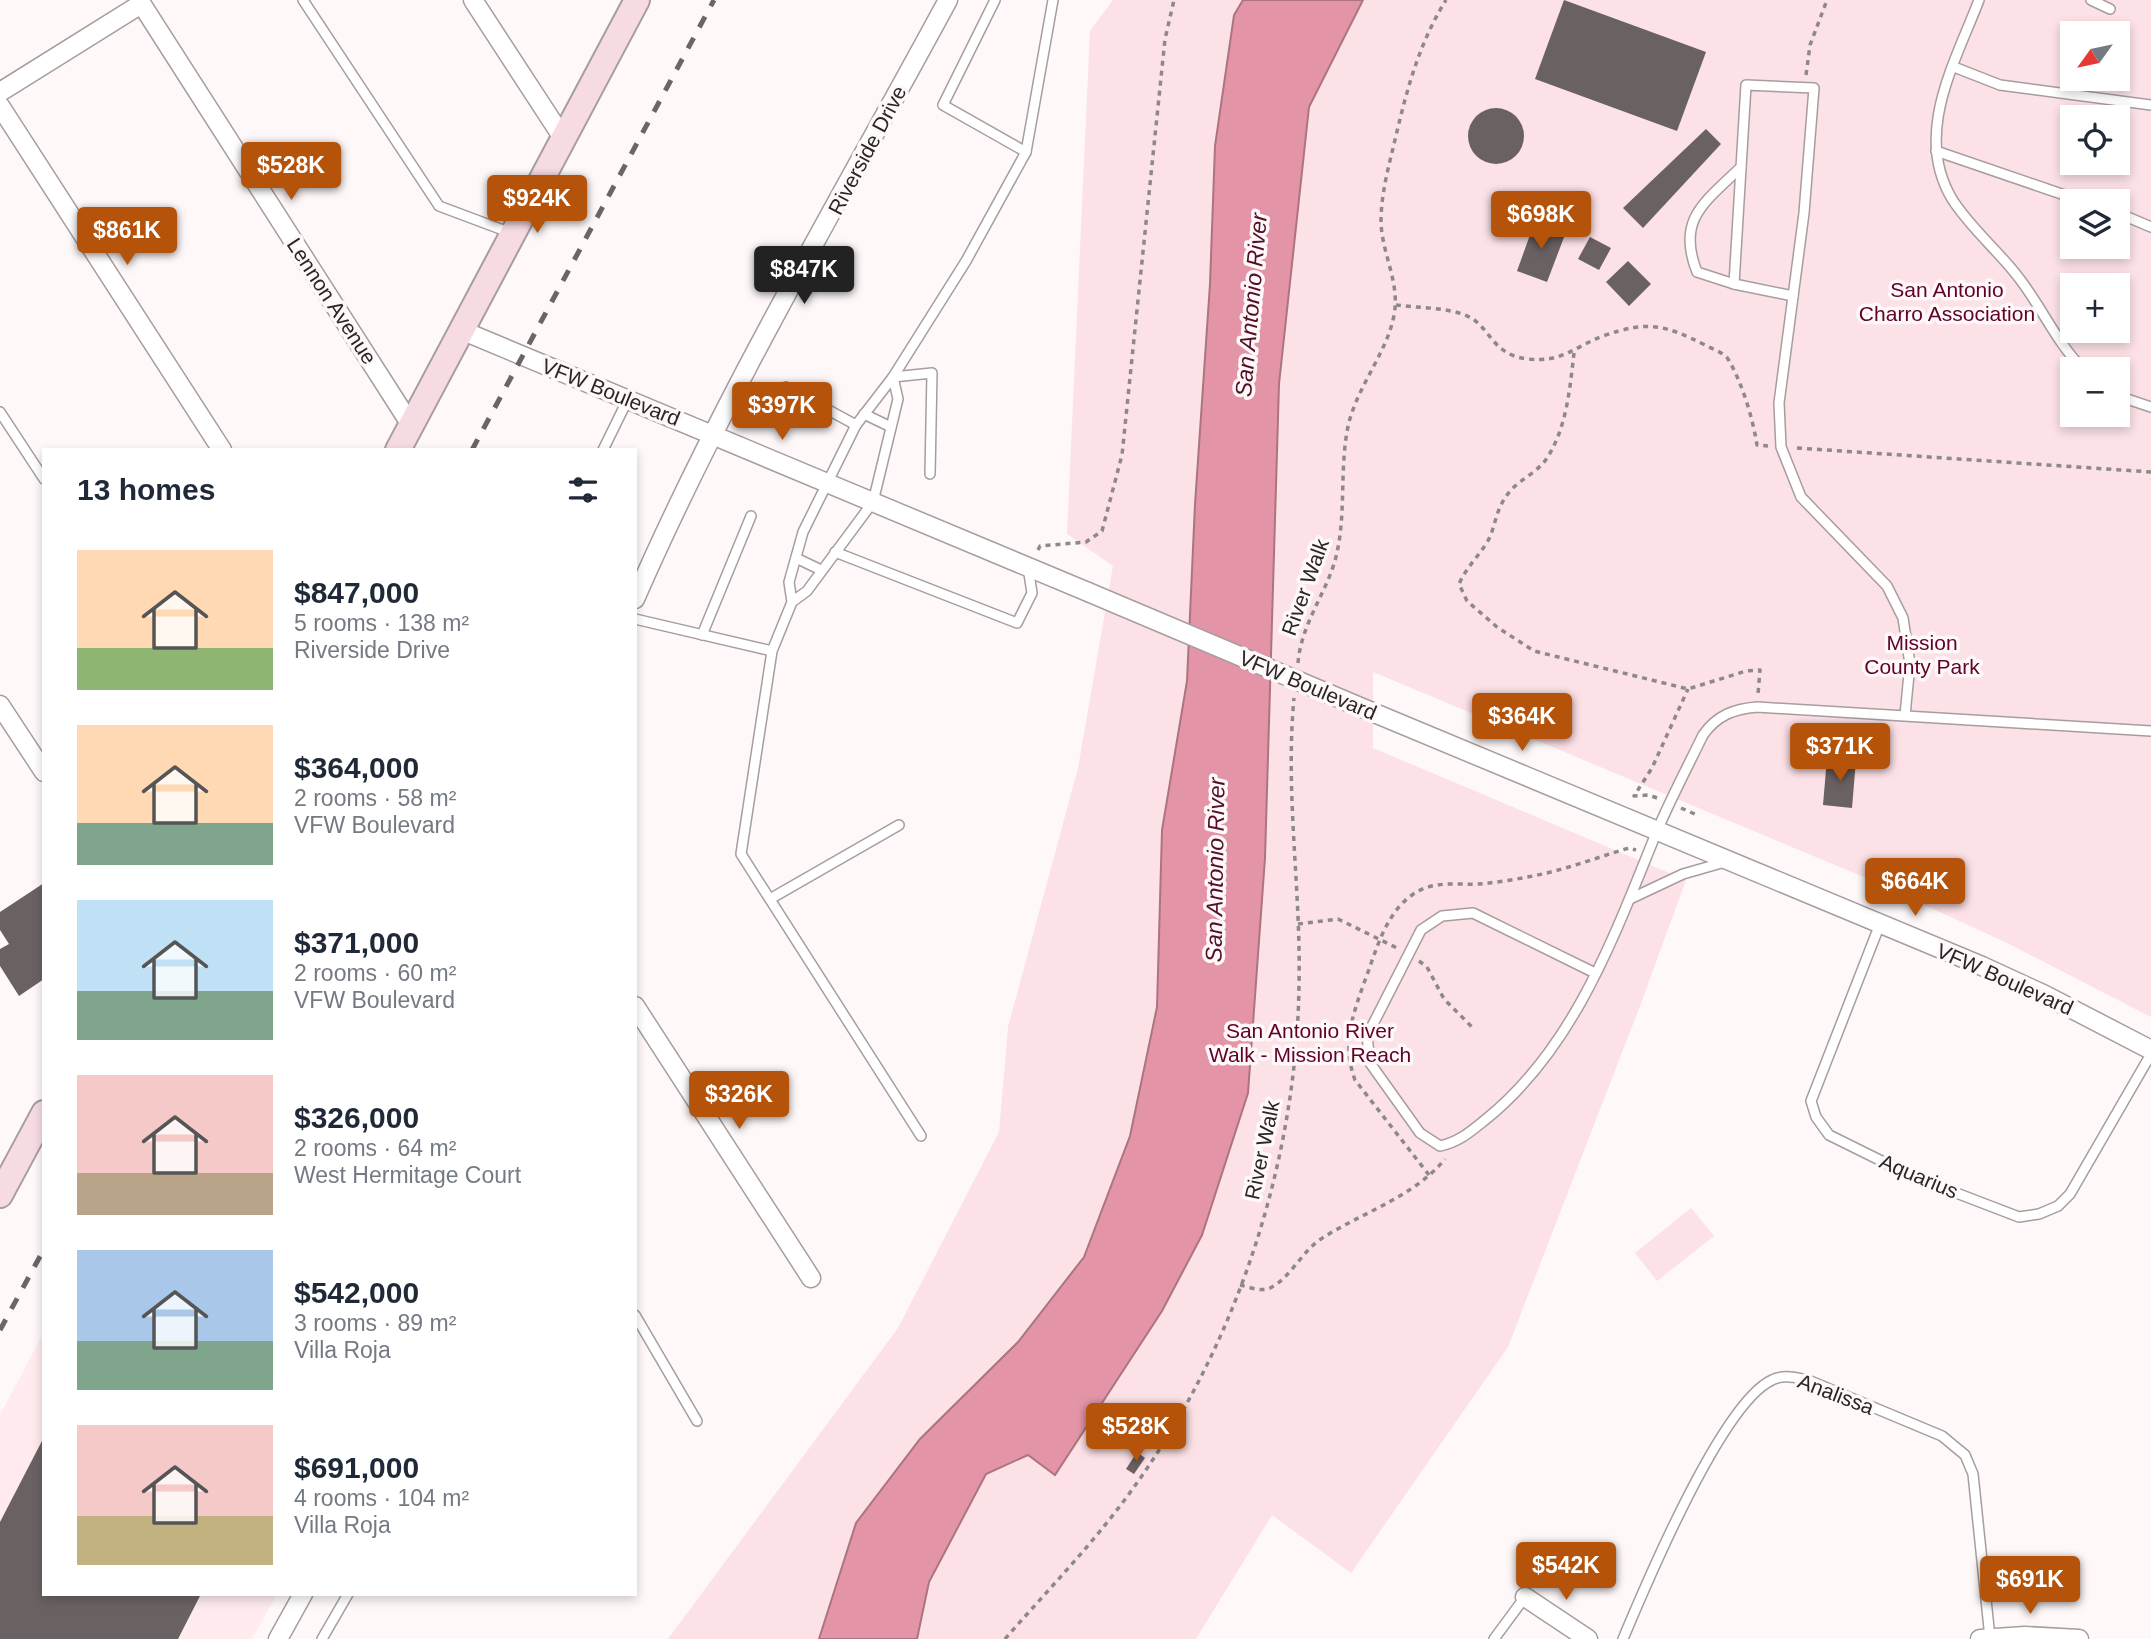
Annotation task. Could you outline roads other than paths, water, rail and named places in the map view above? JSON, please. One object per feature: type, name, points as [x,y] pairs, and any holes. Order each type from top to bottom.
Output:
[{"type":"main road","points":[[399,448],[637,0]]},
{"type":"main road","points":[[0,1195],[42,1117]]},
{"type":"street","points":[[473,0],[563,138]]},
{"type":"street","name":"Riverside Drive","points":[[637,595],[713,434],[948,0]]},
{"type":"street","points":[[0,92],[140,2]]},
{"type":"street","name":"Lennon Avenue","points":[[140,2],[411,425]]},
{"type":"street","points":[[0,106],[221,448]]},
{"type":"street","name":"VFW Boulevard","points":[[461,330],[1880,924],[2045,995],[2151,1052]]},
{"type":"street","points":[[0,705],[42,769]]},
{"type":"street","points":[[637,1009],[811,1278]]},
{"type":"street","points":[[278,1639],[302,1596]]},
{"type":"street","points":[[1525,1597],[1588,1639]]},
{"type":"street","points":[[1985,1638],[2025,1636],[2079,1639]]},
{"type":"lane","points":[[303,0],[439,206],[512,234]]},
{"type":"lane","points":[[995,0],[943,105],[1026,152]]},
{"type":"lane","points":[[921,1136],[741,854],[772,652],[792,602],[789,582],[803,532],[856,425],[894,377],[966,261],[1026,152],[1053,0]]},
{"type":"lane","points":[[1979,0],[1938,108],[1934,141],[1941,175],[1952,198],[2015,272],[2073,357]]},
{"type":"lane","points":[[2091,0],[2110,9]]},
{"type":"lane","points":[[1954,67],[2000,85],[2151,105]]},
{"type":"lane","points":[[1734,284],[1746,85],[1814,88],[1804,213],[1779,403],[1781,447],[1801,498],[1887,586],[1903,618],[1910,664],[1905,715]]},
{"type":"lane","points":[[1936,151],[2060,193]]},
{"type":"lane","points":[[1741,167],[1703,204],[1690,226],[1688,250],[1697,272],[1734,284],[1793,296]]},
{"type":"lane","points":[[2130,218],[2151,228]]},
{"type":"lane","points":[[894,377],[932,373],[930,474]]},
{"type":"lane","points":[[792,602],[807,591],[873,502],[898,399],[894,377]]},
{"type":"lane","points":[[786,387],[856,425]]},
{"type":"lane","points":[[604,448],[628,399]]},
{"type":"lane","points":[[2130,400],[2151,407]]},
{"type":"lane","points":[[0,412],[42,476]]},
{"type":"lane","points":[[864,414],[891,427]]},
{"type":"lane","points":[[702,635],[751,516]]},
{"type":"lane","points":[[835,552],[1017,623],[1032,593],[1028,567]]},
{"type":"lane","points":[[796,558],[821,570]]},
{"type":"lane","points":[[637,619],[772,652]]},
{"type":"lane","points":[[1595,973],[1473,913],[1442,916],[1421,930],[1367,1036],[1370,1063],[1420,1133],[1440,1146],[1456,1143],[1502,1106],[1554,1045],[1584,997],[1632,898],[1658,830],[1703,734],[1710,724],[1731,711],[1757,707],[2151,731]]},
{"type":"lane","points":[[770,899],[899,825]]},
{"type":"lane","points":[[1632,898],[1683,874],[1731,861]]},
{"type":"lane","name":"Aquarius","points":[[1880,924],[1811,1101],[1816,1117],[1829,1135],[1912,1176],[2019,1217],[2039,1214],[2058,1206],[2070,1194],[2151,1052]]},
{"type":"lane","points":[[637,1318],[697,1421]]},
{"type":"lane","name":"Analissa","points":[[1623,1639],[1651,1571],[1728,1424],[1757,1389],[1773,1379],[1789,1376],[1808,1380],[1942,1436],[1965,1455],[1973,1474],[1985,1638]]},
{"type":"lane","points":[[322,1639],[347,1596]]},
{"type":"lane","points":[[1494,1639],[1525,1597]]},
{"type":"water","name":"San Antonio River","points":[[1243,0],[1363,0],[1309,107],[1279,384],[1265,858],[1248,1093],[1202,1235],[1162,1311],[1055,1475],[1028,1455],[986,1474],[929,1582],[917,1639],[819,1639],[856,1523],[920,1439],[1018,1342],[1084,1257],[1130,1136],[1157,1007],[1162,830],[1187,681],[1195,504],[1210,284],[1215,146],[1234,15]]},
{"type":"railway","points":[[473,448],[714,0]]},
{"type":"railway","points":[[0,1330],[42,1253]]},
{"type":"park label","name":"San Antonio Charro Association","points":[[1947,301]]},
{"type":"park label","name":"Mission County Park","points":[[1922,654]]},
{"type":"park label","name":"San Antonio River Walk - Mission Reach","points":[[1310,1042]]}]
